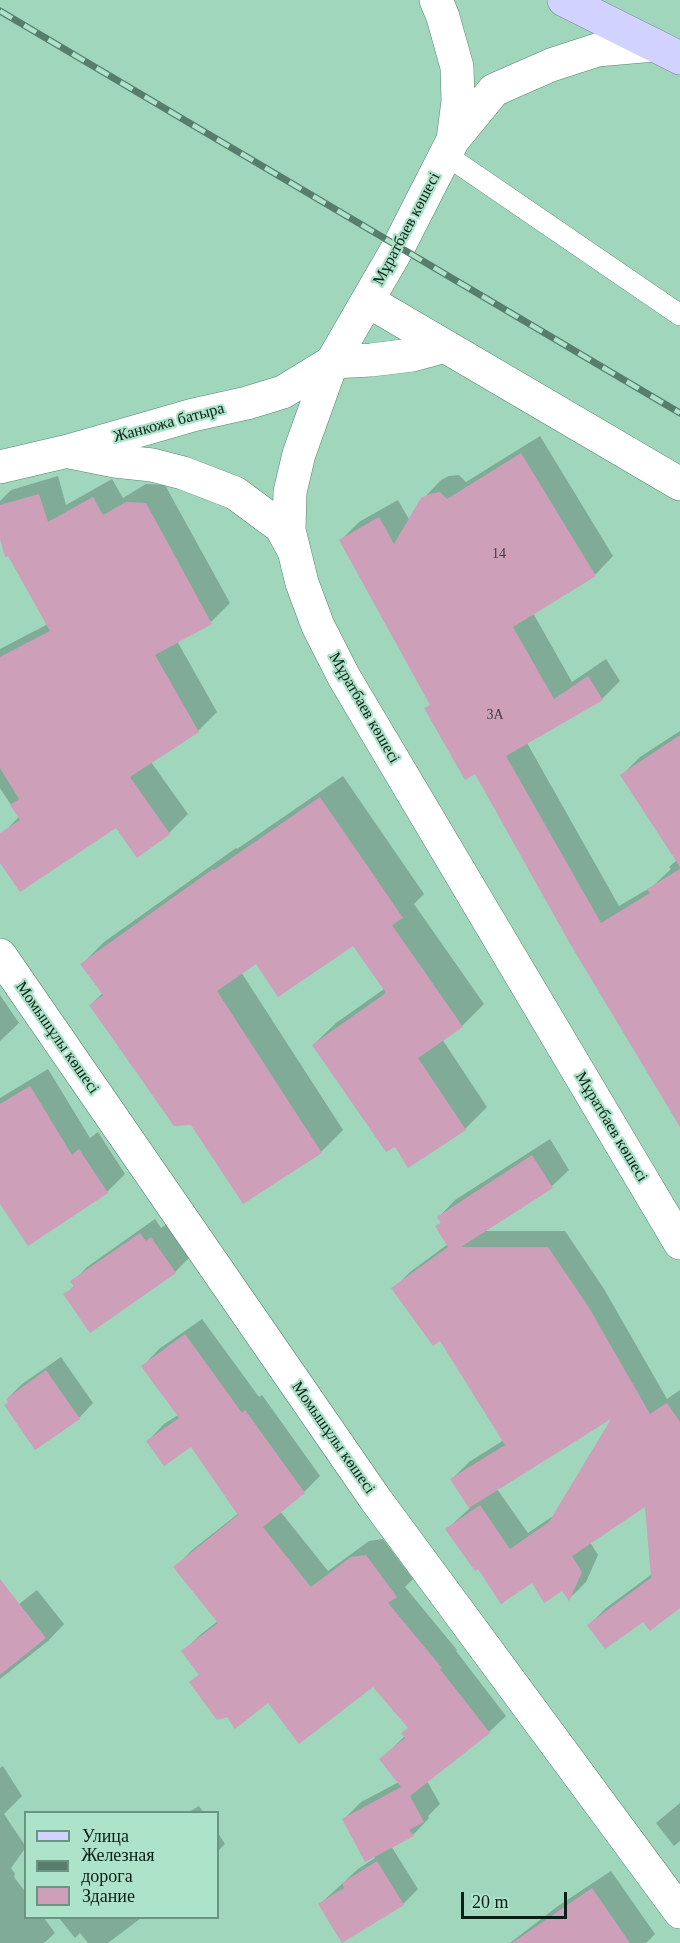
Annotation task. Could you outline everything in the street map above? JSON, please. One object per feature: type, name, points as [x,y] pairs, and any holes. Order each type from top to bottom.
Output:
[{"type":"main road","points":[[567,0],[667,52]]},
{"type":"street","points":[[436,0],[458,67],[458,101],[449,147]]},
{"type":"street","points":[[449,147],[494,90],[551,65],[597,51],[667,52]]},
{"type":"street","name":"Мұратбаев көшесі","points":[[449,147],[399,246],[332,362],[299,454],[292,483],[290,530],[293,549],[302,583],[318,626],[344,677],[680,1243]]},
{"type":"street","points":[[368,301],[680,484]]},
{"type":"street","points":[[332,362],[402,356],[445,346]]},
{"type":"street","name":"Жанкожа батыра","points":[[0,466],[68,451],[283,392],[332,362]]},
{"type":"street","points":[[68,451],[115,461],[152,465],[183,473],[235,493],[281,527],[293,549]]},
{"type":"street","name":"Момышұлы көшесі","points":[[0,955],[376,1500],[680,1912]]},
{"type":"lane","points":[[449,147],[680,315]]},
{"type":"building","points":[[521,453],[596,576],[513,627],[554,699],[588,676],[603,700],[506,756],[601,923],[650,893],[647,889],[680,869],[680,1127],[569,942],[475,774],[465,780],[424,708],[430,705],[339,540],[379,517],[394,544],[421,498],[440,492],[447,499]]},
{"type":"building","points":[[39,494],[48,522],[93,497],[103,515],[126,502],[146,503],[212,624],[155,655],[199,732],[130,777],[170,834],[137,858],[116,828],[20,892],[0,863],[0,833],[20,820],[10,805],[19,799],[0,768],[0,657],[50,631],[8,556],[5,557],[0,539],[0,505]]},
{"type":"building","points":[[680,735],[680,867],[620,775]]},
{"type":"building","points":[[320,797],[403,918],[392,925],[463,1027],[418,1058],[466,1130],[408,1168],[395,1147],[386,1152],[312,1045],[386,993],[353,946],[278,997],[256,964],[217,991],[322,1153],[243,1204],[191,1125],[174,1126],[89,1005],[103,995],[80,964],[213,869]]},
{"type":"building","points":[[30,1086],[72,1155],[79,1149],[108,1193],[28,1246],[0,1204],[0,1104]]},
{"type":"building","points":[[532,1155],[553,1188],[461,1247],[548,1247],[588,1306],[650,1414],[667,1403],[680,1422],[680,1608],[650,1631],[643,1622],[605,1649],[587,1625],[651,1578],[645,1507],[572,1556],[582,1572],[569,1601],[562,1591],[544,1603],[532,1583],[501,1604],[478,1569],[475,1571],[445,1529],[480,1505],[510,1549],[549,1522],[611,1419],[469,1508],[450,1479],[505,1445],[440,1341],[433,1346],[391,1288],[448,1247],[435,1226],[441,1223],[437,1217]]},
{"type":"building","points":[[140,1233],[146,1241],[151,1237],[176,1273],[90,1333],[63,1294],[74,1287],[70,1281]]},
{"type":"building","points":[[185,1334],[242,1413],[245,1410],[305,1493],[263,1527],[311,1587],[351,1557],[366,1555],[397,1597],[388,1603],[442,1668],[440,1669],[490,1733],[410,1796],[424,1822],[409,1830],[414,1836],[365,1862],[342,1819],[401,1787],[379,1759],[405,1738],[401,1733],[408,1728],[373,1687],[299,1744],[268,1703],[235,1729],[227,1717],[217,1720],[189,1682],[199,1675],[181,1651],[218,1623],[173,1567],[238,1515],[191,1447],[164,1466],[146,1441],[179,1418],[141,1366]]},
{"type":"building","points":[[46,1370],[80,1419],[35,1450],[4,1405],[8,1403],[6,1399]]},
{"type":"building","points":[[0,1579],[46,1638],[0,1675]]},
{"type":"building","points":[[377,1861],[404,1905],[342,1943],[318,1904],[344,1888],[342,1883]]},
{"type":"building","points":[[592,1888],[630,1943],[512,1943]]},
{"type":"railway","points":[[0,11],[680,413]]}]
